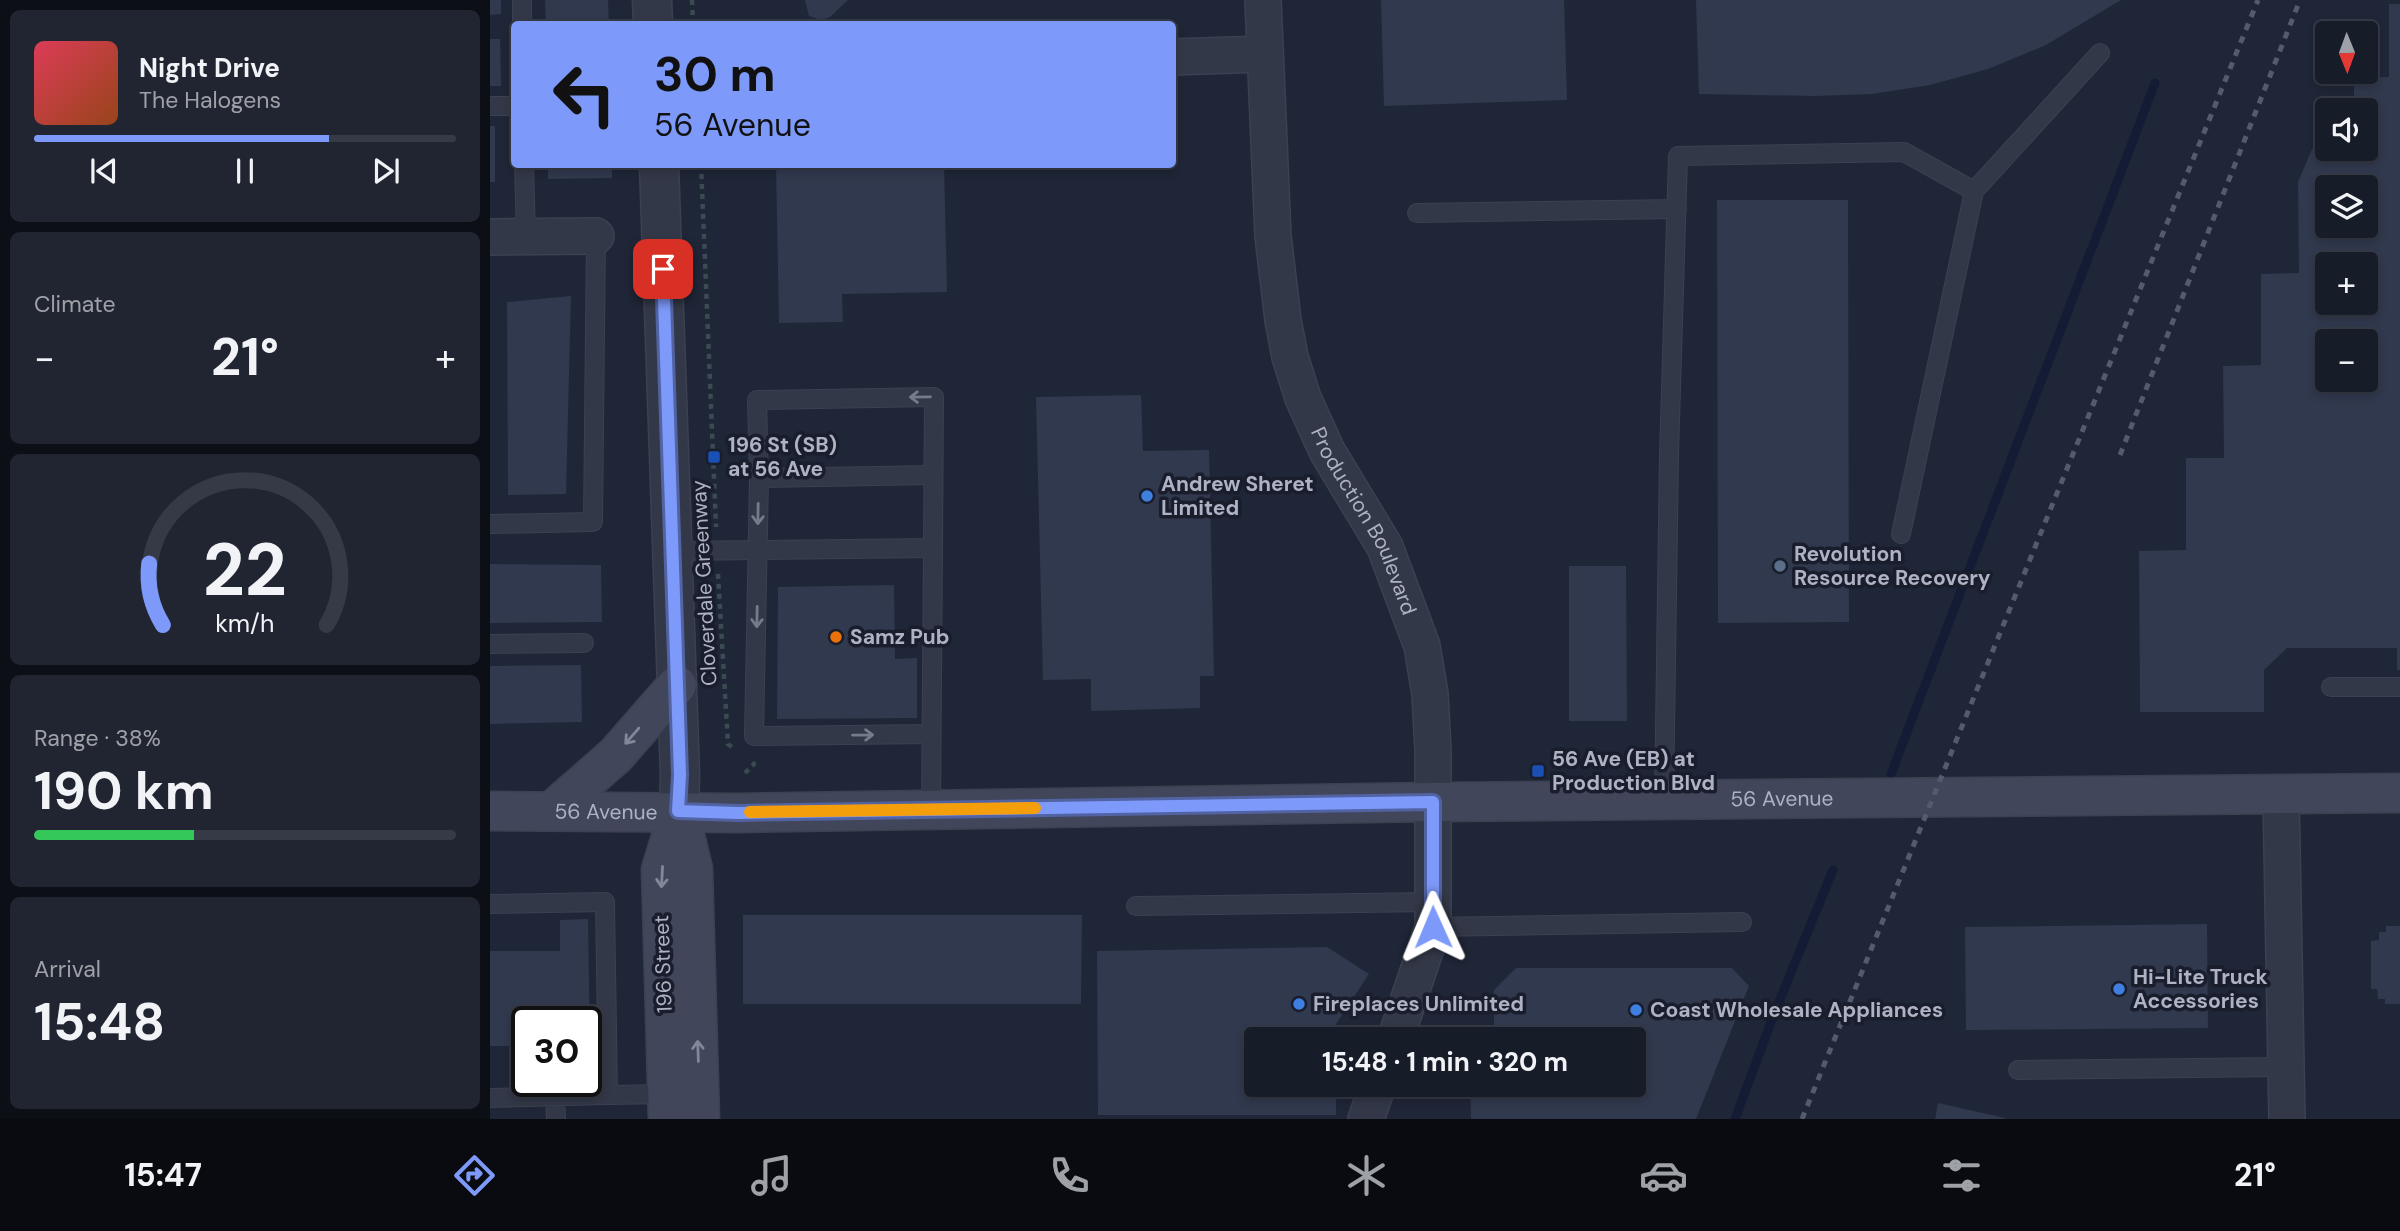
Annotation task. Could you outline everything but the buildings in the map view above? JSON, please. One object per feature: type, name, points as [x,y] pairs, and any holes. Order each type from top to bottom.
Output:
[{"type":"main road","points":[[552,811],[616,755],[677,685]]},
{"type":"main road","name":"56 Avenue","points":[[490,811],[738,813],[1433,802],[2400,793]]},
{"type":"main road","name":"196 Street","points":[[668,1107],[661,870],[678,811]]},
{"type":"main road","name":"196 Street","points":[[678,811],[693,869],[700,1119]]},
{"type":"street","points":[[652,0],[653,21]]},
{"type":"street","name":"Production Boulevard","points":[[1263,0],[1273,236],[1290,357],[1303,398],[1327,451],[1385,547],[1422,646],[1430,694],[1433,750],[1433,915],[1399,1027]]},
{"type":"street","points":[[1176,57],[1265,54]]},
{"type":"street","name":"196 Street","points":[[659,168],[680,775],[678,811]]},
{"type":"street","points":[[490,237],[596,236]]},
{"type":"street","points":[[2281,794],[2287,1119]]},
{"type":"street","points":[[1366,1119],[1374,1097]]},
{"type":"lane","points":[[522,0],[522,21]]},
{"type":"lane","points":[[1901,534],[1974,191],[2101,53]]},
{"type":"lane","points":[[490,106],[511,106]]},
{"type":"lane","points":[[1664,800],[1669,455],[1678,156],[1904,152],[1974,191]]},
{"type":"lane","points":[[524,168],[526,237]]},
{"type":"lane","points":[[1417,214],[1677,209]]},
{"type":"lane","points":[[490,524],[593,522],[596,236]]},
{"type":"lane","points":[[930,809],[931,734],[933,548],[934,397],[757,400],[759,478],[754,736],[931,734]]},
{"type":"lane","points":[[759,478],[933,475]]},
{"type":"lane","points":[[673,551],[933,548]]},
{"type":"lane","points":[[490,644],[583,643]]},
{"type":"lane","points":[[2331,687],[2400,687]]},
{"type":"lane","points":[[490,904],[605,902],[608,1095]]},
{"type":"lane","points":[[1136,906],[1742,922]]},
{"type":"lane","points":[[2018,1070],[2286,1067]]},
{"type":"lane","points":[[602,1095],[668,1107]]},
{"type":"lane","points":[[490,1098],[555,1097],[556,1119]]},
{"type":"path","points":[[692,0],[693,21]]},
{"type":"path","name":"Cloverdale Greenway","points":[[701,168],[728,744],[737,750]]},
{"type":"path","points":[[745,757],[754,764],[745,774]]},
{"type":"waterway","points":[[1891,774],[2155,83]]},
{"type":"waterway","points":[[1735,1119],[1774,1014],[1833,870]]},
{"type":"railway","points":[[1802,1119],[2258,0]]},
{"type":"railway","points":[[2120,455],[2300,0]]},
{"type":"slow traffic","points":[[750,812],[1035,808]]},
{"type":"place","name":"196 St (SB) at 56 Ave","points":[[714,457]]},
{"type":"place","name":"Andrew Sheret Limited","points":[[1147,496]]},
{"type":"place","name":"Revolution Resource Recovery","points":[[1780,566]]},
{"type":"place","name":"Samz Pub","points":[[836,637]]},
{"type":"place","name":"56 Ave (EB) at Production Blvd","points":[[1538,771]]},
{"type":"place","name":"Hi-Lite Truck Accessories","points":[[2119,989]]},
{"type":"place","name":"Fireplaces Unlimited","points":[[1299,1004]]},
{"type":"place","name":"Coast Wholesale Appliances","points":[[1636,1010]]},
{"type":"route","points":[[663,269],[680,775],[678,811],[738,813],[1433,802],[1433,927]]}]
